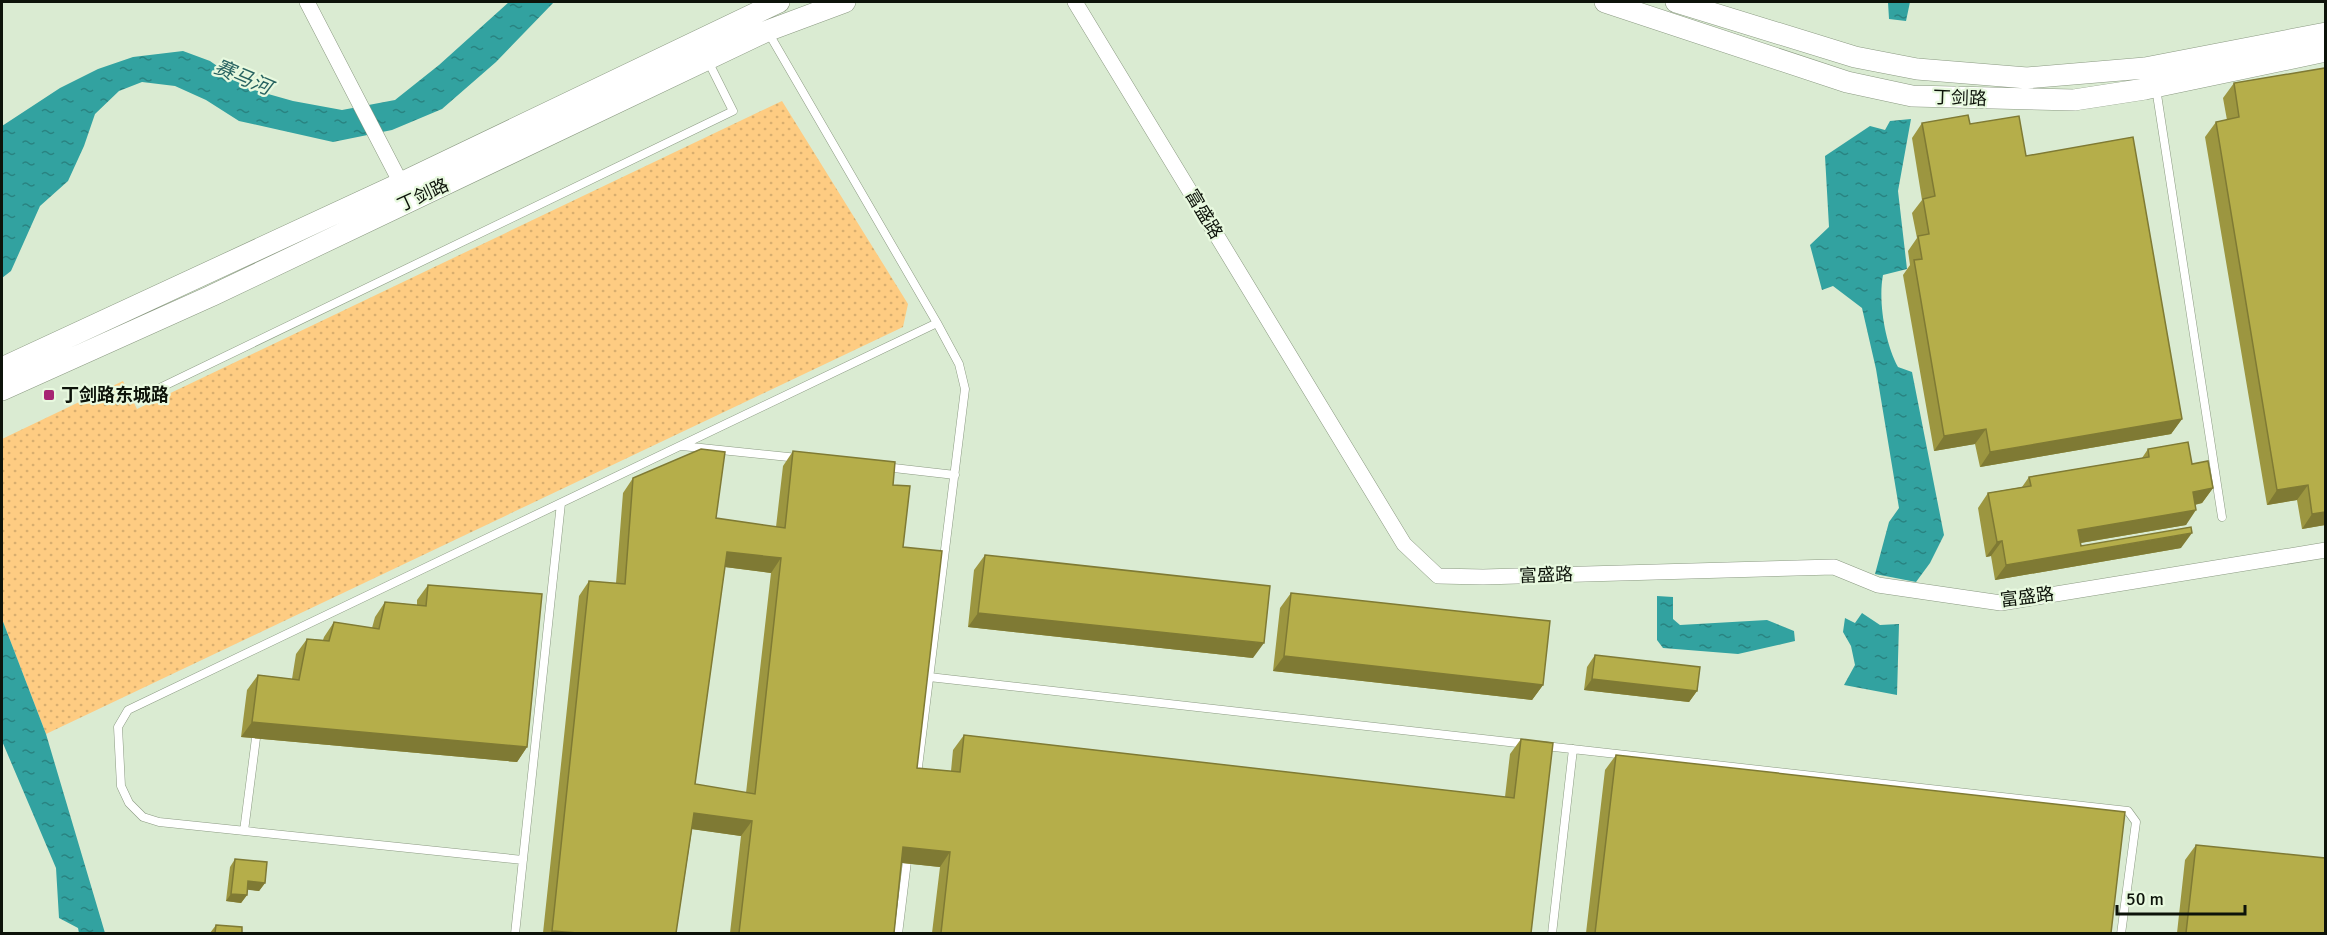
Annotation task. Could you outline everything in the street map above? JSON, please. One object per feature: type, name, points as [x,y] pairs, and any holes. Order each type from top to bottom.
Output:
[{"type":"main road","name":"丁剑路","points":[[2,390],[211,296],[406,192],[779,2]]},
{"type":"main road","name":"丁剑路","points":[[2,368],[707,60],[767,31],[845,2]]},
{"type":"main road","name":"丁剑路","points":[[1605,2],[1847,82],[1912,96],[2074,100],[2156,86],[2325,51]]},
{"type":"main road","name":"丁剑路","points":[[1676,2],[1856,57],[1917,69],[2027,78],[2145,68],[2325,33]]},
{"type":"street","points":[[307,2],[406,192]]},
{"type":"street","name":"富盛路","points":[[1076,2],[1404,544],[1438,576],[1834,567],[1878,585],[2001,603],[2325,550]]},
{"type":"lane","points":[[767,31],[937,323],[959,364],[965,389],[916,786]]},
{"type":"lane","points":[[141,397],[733,111],[707,60]]},
{"type":"lane","points":[[2156,86],[2222,517]]},
{"type":"lane","points":[[523,860],[159,822],[143,817],[129,803],[121,786],[118,727],[128,710],[937,323]]},
{"type":"lane","points":[[680,446],[812,459]]},
{"type":"lane","points":[[871,466],[955,474]]},
{"type":"lane","points":[[515,933],[561,503]]},
{"type":"lane","points":[[929,677],[2128,811],[2136,822],[2121,933]]},
{"type":"lane","points":[[244,831],[256,738]]},
{"type":"lane","points":[[1552,933],[1573,749]]},
{"type":"lane","points":[[898,933],[908,848]]},
{"type":"shaded area","points":[[782,101],[908,304],[903,327],[46,734],[2,619],[2,439],[123,381],[137,409]]},
{"type":"water","points":[[509,2],[554,2],[496,62],[442,109],[392,130],[333,142],[239,121],[206,100],[175,86],[142,82],[119,91],[95,114],[68,181],[40,206],[11,271],[2,278],[2,126],[60,88],[98,69],[133,57],[183,51],[210,61],[250,89],[293,101],[342,110],[395,100],[439,65]]},
{"type":"water","points":[[1888,2],[1910,2],[1906,21],[1889,19]]},
{"type":"water","points":[[1911,119],[1898,191],[1907,269],[1883,275],[1881,297],[1886,334],[1893,357],[1898,367],[1912,372],[1944,535],[1930,563],[1916,582],[1875,574],[1889,522],[1899,508],[1876,369],[1862,308],[1833,286],[1822,290],[1810,245],[1829,227],[1825,156],[1870,126],[1885,130],[1890,121]]},
{"type":"water","points":[[1657,596],[1673,597],[1673,619],[1680,625],[1767,620],[1794,631],[1795,641],[1738,654],[1663,648],[1657,640]]},
{"type":"water","points":[[1862,613],[1880,625],[1899,624],[1897,695],[1844,685],[1855,665],[1851,646],[1843,632],[1845,618],[1855,623]]},
{"type":"water","points":[[2,619],[46,734],[105,933],[79,933],[78,928],[59,918],[56,868],[2,741]]},
{"type":"building","points":[[2325,68],[2325,512],[2312,514],[2308,485],[2277,490],[2216,122],[2239,117],[2234,83]]},
{"type":"building","points":[[1968,115],[1970,124],[2019,116],[2026,156],[2133,137],[2182,419],[1990,452],[1986,429],[1944,436],[1914,260],[1922,259],[1918,236],[1929,234],[1923,199],[1935,196],[1922,123]]},
{"type":"building","points":[[2188,442],[2192,464],[2208,461],[2213,488],[2193,492],[2196,510],[2078,530],[2081,546],[2191,527],[2192,533],[2006,565],[2002,541],[1997,542],[1988,493],[2031,486],[2029,477],[2149,457],[2148,449]]},
{"type":"building","points":[[701,449],[725,452],[716,518],[785,528],[793,451],[895,462],[893,485],[910,486],[903,547],[942,551],[917,768],[960,772],[964,735],[1514,798],[1521,739],[1553,743],[1531,933],[941,933],[950,852],[903,847],[894,933],[739,933],[752,821],[694,813],[676,933],[552,931],[589,581],[625,584],[633,478]],"holes":[[[727,552],[781,558],[755,794],[695,784]]]},
{"type":"building","points":[[985,555],[1270,586],[1264,643],[978,613]]},
{"type":"building","points":[[428,585],[542,594],[527,747],[252,722],[258,675],[299,680],[307,639],[329,641],[334,622],[379,629],[385,602],[426,606]]},
{"type":"building","points":[[1291,593],[1550,621],[1543,685],[1284,656]]},
{"type":"building","points":[[1595,655],[1700,667],[1697,691],[1592,679]]},
{"type":"building","points":[[1616,755],[2125,812],[2111,933],[1595,933]]},
{"type":"building","points":[[2196,845],[2325,858],[2325,933],[2186,933]]},
{"type":"building","points":[[235,859],[267,862],[265,883],[248,881],[247,895],[231,894]]},
{"type":"building","points":[[216,925],[242,927],[242,933],[215,933]]},
{"type":"place","name":"丁剑路东城路","points":[[49,395]]},
{"type":"water label","name":"赛马河","points":[[243,77]]}]
